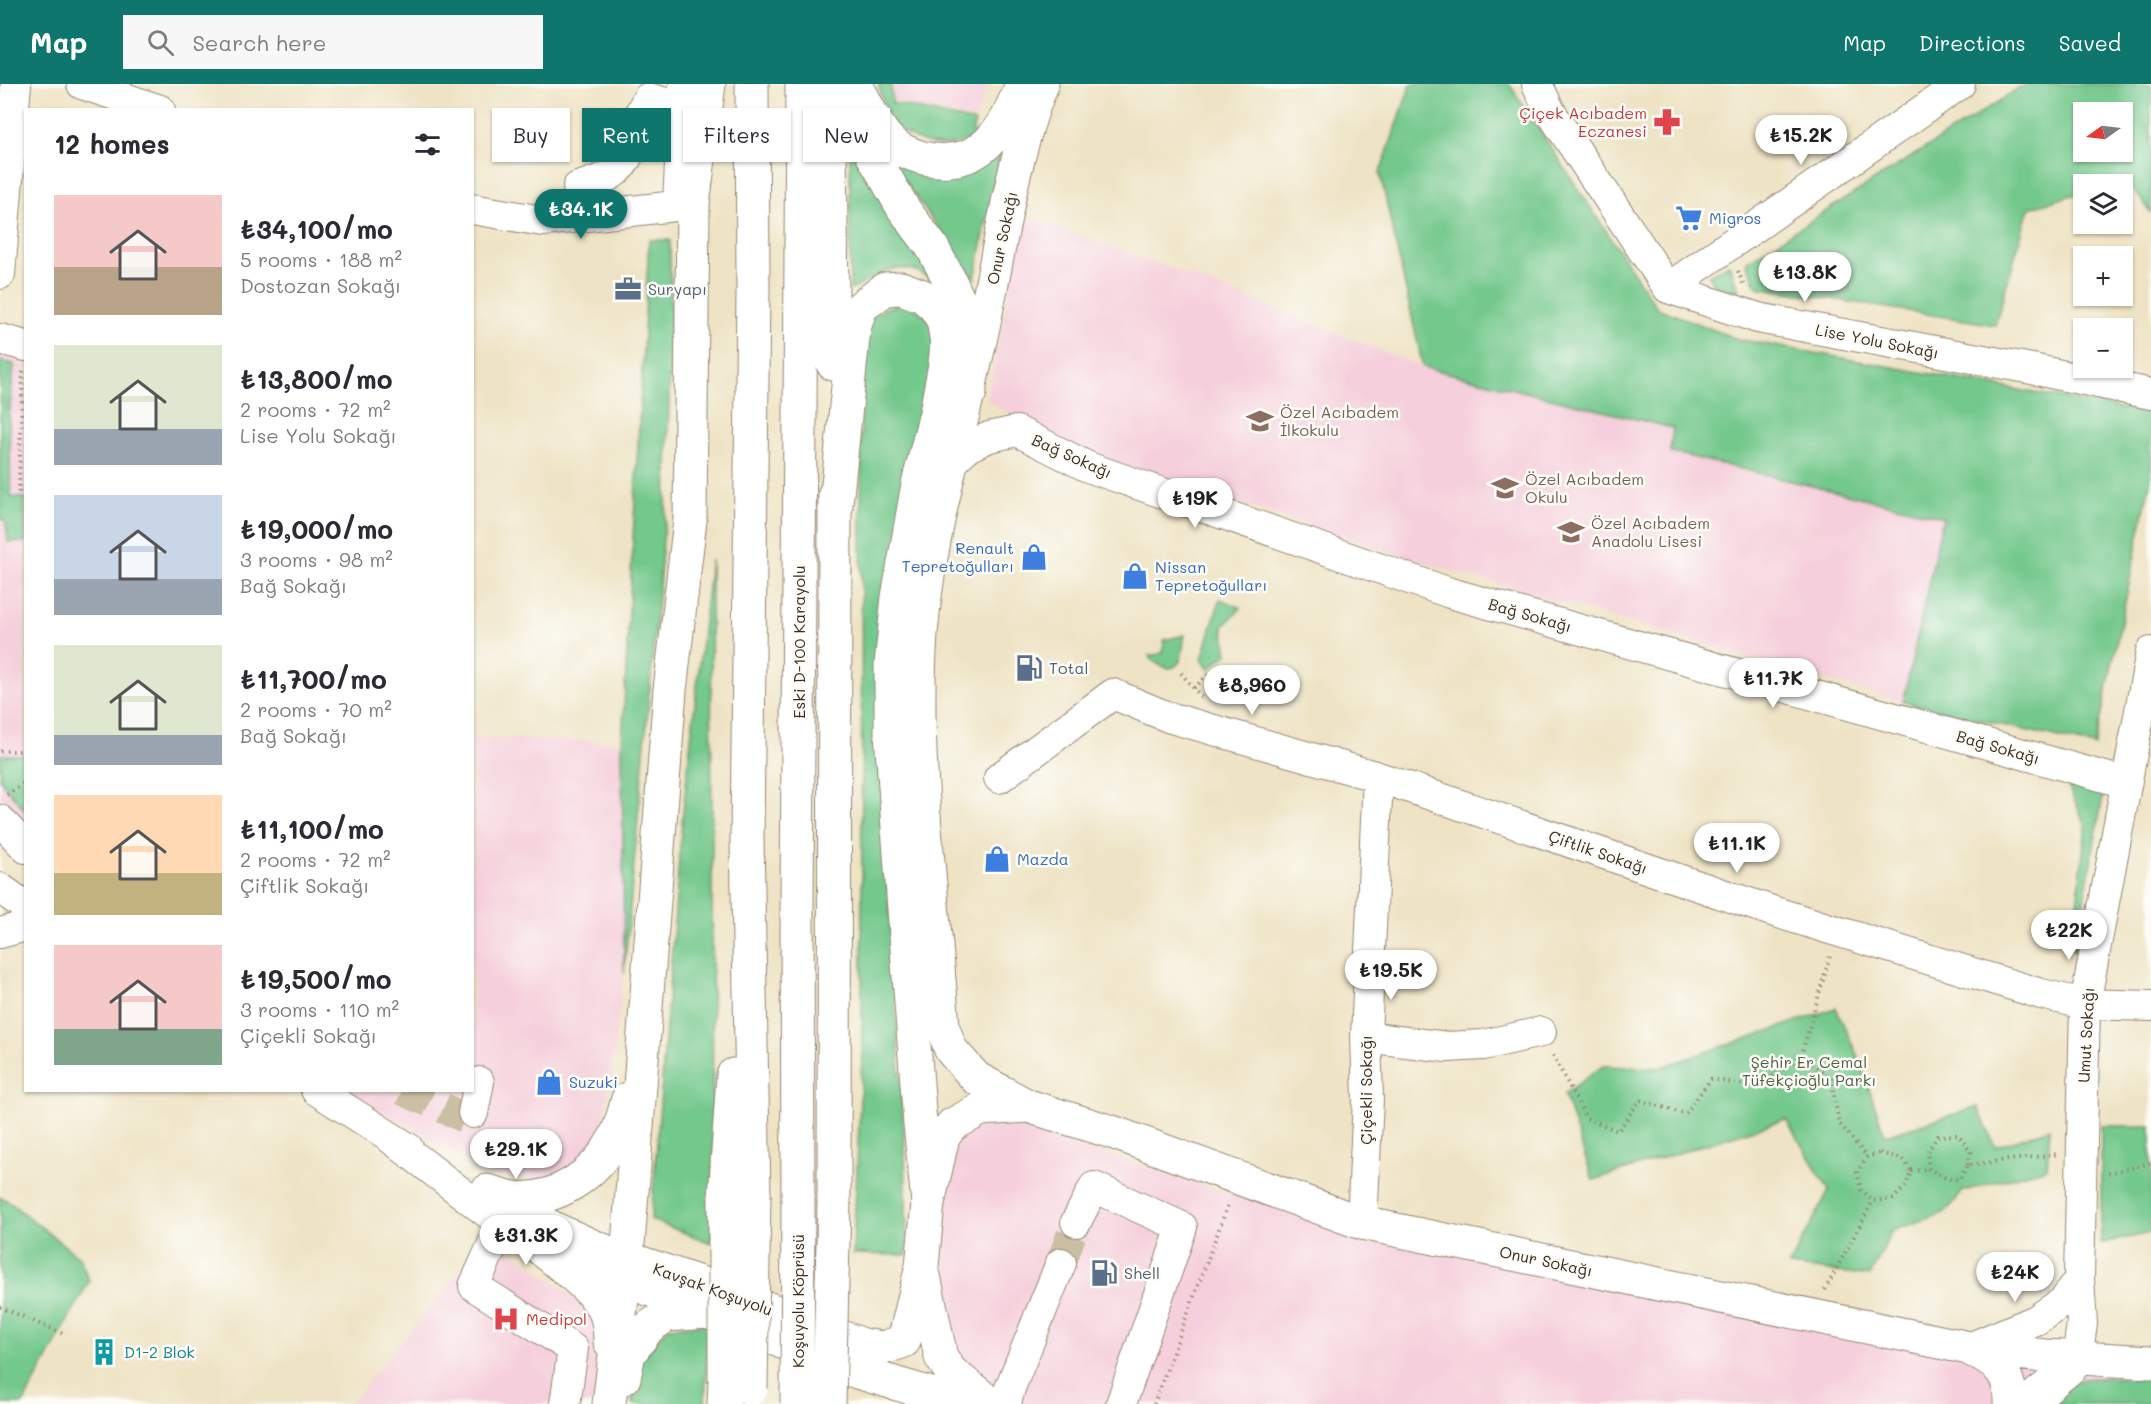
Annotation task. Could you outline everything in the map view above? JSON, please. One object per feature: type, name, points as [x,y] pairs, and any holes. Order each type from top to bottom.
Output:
[{"type":"main road","points":[[613,1398],[626,1270],[670,690],[690,520],[686,204],[709,84]]},
{"type":"main road","points":[[738,1395],[753,301],[752,84]]},
{"type":"main road","name":"Eski D-100 Karayolu","points":[[798,1199],[797,897],[802,84]]},
{"type":"main road","points":[[848,85],[888,140],[911,155],[935,161],[956,161],[978,151],[996,136],[1013,108],[1035,85]]},
{"type":"main road","points":[[848,85],[872,154],[903,208],[932,247],[964,312],[970,392]]},
{"type":"main road","points":[[835,514],[848,85]]},
{"type":"main road","name":"Onur Sokağı","points":[[1035,85],[1032,111],[1018,162],[970,392],[932,551],[921,634],[919,731],[943,1029],[951,1050],[976,1078],[1028,1106],[1112,1132],[1362,1223],[1969,1348],[2151,1362]]},
{"type":"main road","points":[[835,514],[854,328],[861,307],[885,289],[901,288],[923,296],[935,307],[943,320],[947,342],[936,413],[918,484],[898,597],[891,665],[891,733],[928,1203]]},
{"type":"main road","name":"Koşuyolu Köprüsü","points":[[830,1404],[834,1202],[835,514]]},
{"type":"main road","points":[[487,1191],[514,1198],[538,1197],[562,1190],[582,1178],[597,1163],[614,1140],[622,1123],[628,1099],[636,1026],[652,925]]},
{"type":"main road","points":[[928,1203],[942,1137],[952,1125],[981,1108],[1028,1106]]},
{"type":"main road","name":"Koşuyolu Köprüsü","points":[[797,1403],[798,1199]]},
{"type":"main road","name":"Kavşak Koşuyolu","points":[[626,1270],[706,1285],[863,1345],[883,1348],[904,1341],[922,1266],[928,1203]]},
{"type":"main road","points":[[534,1243],[590,1292],[606,1314],[610,1337],[613,1398]]},
{"type":"main road","points":[[922,1266],[940,1357],[968,1404]]},
{"type":"main road","points":[[613,1398],[629,1354],[649,1327],[667,1315],[707,1312]]},
{"type":"main road","name":"Kavşak Koşuyolu","points":[[707,1312],[857,1372],[968,1404]]},
{"type":"main road","points":[[1969,1348],[2001,1368],[2010,1387],[2010,1404]]},
{"type":"main road","points":[[2026,1404],[2071,1367],[2077,1358]]},
{"type":"street","points":[[0,274],[16,84]]},
{"type":"street","points":[[82,84],[154,108]]},
{"type":"street","points":[[1537,84],[1550,111],[1668,288],[1960,84]]},
{"type":"street","points":[[474,209],[543,221],[686,204],[683,96],[648,98],[638,117],[632,150],[623,163],[607,177],[578,187]]},
{"type":"street","name":"Lise Yolu Sokağı","points":[[1668,288],[1758,318],[2032,369],[2151,394]]},
{"type":"street","points":[[0,339],[24,345]]},
{"type":"street","name":"Bağ Sokağı","points":[[953,460],[968,447],[989,437],[1017,431],[1088,467],[1450,593],[2126,783]]},
{"type":"street","name":"Umut Sokağı","points":[[2077,1358],[2082,1324],[2079,1279],[2085,1004],[2151,652]]},
{"type":"street","points":[[1066,749],[1122,697]]},
{"type":"street","points":[[999,778],[1122,697]]},
{"type":"street","name":"Çiftlik Sokağı","points":[[1122,697],[1168,717],[1378,777],[1628,863],[2042,994],[2085,1004],[2151,1006]]},
{"type":"street","name":"Çiçekli Sokağı","points":[[1362,1223],[1368,1099],[1366,1037],[1378,777]]},
{"type":"street","points":[[2,808],[24,845]]},
{"type":"street","points":[[0,888],[24,906]]},
{"type":"street","points":[[0,933],[24,927]]},
{"type":"street","points":[[1366,1037],[1448,1047],[1483,1045],[1541,1032]]},
{"type":"street","points":[[319,1092],[390,1137],[531,1217],[707,1312]]},
{"type":"street","points":[[390,1137],[502,1224],[534,1243],[626,1270]]},
{"type":"street","points":[[1076,1222],[1094,1187],[1182,1227],[1121,1404]]},
{"type":"street","points":[[502,1224],[474,1286],[573,1349],[565,1404]]},
{"type":"street","points":[[1005,1404],[1060,1263]]},
{"type":"street","points":[[1969,1348],[2036,1320],[2064,1301],[2079,1279]]},
{"type":"path","points":[[1736,267],[1745,287]]},
{"type":"path","points":[[23,380],[19,493],[24,494]]},
{"type":"path","points":[[1194,688],[1211,672]]},
{"type":"path","points":[[16,744],[16,751]]},
{"type":"path","points":[[0,751],[24,751]]},
{"type":"path","points":[[2,808],[24,784]]},
{"type":"path","points":[[1541,1032],[1586,1118],[1618,1131],[1640,1100],[1685,1114],[1711,1079],[1758,1087],[1801,1056],[1838,931]]},
{"type":"path","points":[[1801,1056],[1831,1078],[1839,1123],[1867,1157]]},
{"type":"path","points":[[1911,1171],[1929,1169],[1944,1177],[1959,1180],[1968,1165],[1971,1152],[1958,1135],[1938,1137],[1927,1152],[1929,1169]]},
{"type":"path","points":[[1880,1153],[1903,1159],[1911,1171],[1906,1186],[1893,1199],[1873,1201],[1861,1190],[1857,1172],[1867,1157],[1880,1153]]},
{"type":"path","points":[[1968,1165],[2068,1153]]},
{"type":"path","points":[[2107,1173],[2151,1163]]},
{"type":"path","points":[[1154,1404],[1232,1196]]},
{"type":"path","points":[[1811,1316],[1873,1201]]},
{"type":"path","points":[[0,1307],[66,1335]]},
{"type":"shaded area","points":[[892,84],[988,84],[975,120],[893,101]]},
{"type":"shaded area","name":"Özel Acıbadem Okulu","points":[[1025,217],[1152,261],[1423,367],[1673,428],[1670,452],[1943,518],[1903,702],[1439,567],[1097,458],[986,401]]},
{"type":"shaded area","points":[[0,340],[24,345],[24,828],[0,801]]},
{"type":"shaded area","points":[[474,737],[622,743],[624,974],[603,1127],[583,1160],[547,1181],[496,1176],[385,1114],[352,1092],[474,1092]]},
{"type":"shaded area","points":[[1006,1123],[1374,1238],[2151,1370],[2151,1404],[1009,1404],[969,1373],[949,1345],[943,1280],[951,1154],[967,1131]]},
{"type":"shaded area","name":"Medipol","points":[[506,1248],[587,1306],[598,1332],[600,1365],[598,1404],[350,1404],[472,1257]]},
{"type":"green space","points":[[879,84],[891,84],[892,103],[975,122],[974,138],[944,146],[922,142],[897,128],[890,117],[890,108],[886,108]]},
{"type":"green space","points":[[1411,84],[1509,84],[1657,308],[1737,339],[2151,414],[2151,478],[2095,746],[1903,702],[1943,517],[1670,452],[1673,428],[1423,367],[1380,173]]},
{"type":"green space","points":[[2026,84],[2151,84],[2151,212],[2133,189],[2133,174],[2073,174],[2073,195],[2029,208],[1995,325],[1757,287],[1746,262]]},
{"type":"green space","points":[[1002,143],[975,279],[890,161],[890,155]]},
{"type":"green space","points":[[850,162],[871,162],[951,297],[919,272],[902,268],[879,274],[850,290]]},
{"type":"green space","points":[[649,240],[670,240],[671,328],[666,508],[624,974],[622,743]]},
{"type":"green space","points":[[1729,264],[1739,291],[1714,287],[1709,275]]},
{"type":"green space","points":[[899,304],[911,307],[928,317],[935,336],[885,845],[905,1148],[907,1255],[853,1254],[862,1058],[861,334],[877,314]]},
{"type":"green space","points":[[0,361],[14,364],[9,418],[11,497],[24,498],[24,542],[8,542],[6,523],[0,517]]},
{"type":"green space","points":[[711,560],[713,1191],[711,1243],[651,1220],[682,821]]},
{"type":"green space","points":[[1220,599],[1241,608],[1223,626],[1227,654],[1209,669],[1202,659]]},
{"type":"green space","points":[[1185,635],[1181,659],[1174,667],[1161,666],[1149,656],[1163,653],[1164,640]]},
{"type":"green space","points":[[0,755],[24,755],[24,810],[0,780]]},
{"type":"green space","points":[[2062,773],[2105,785],[2075,951],[2072,950],[2086,826]]},
{"type":"green space","name":"Şehir Er Cemal Tüfekçioğlu Parkı","points":[[1836,1008],[1858,1057],[1885,1135],[1978,1107],[1995,1147],[2050,1128],[2047,1168],[1963,1191],[1946,1212],[1892,1231],[1870,1276],[1789,1266],[1829,1190],[1786,1119],[1593,1180],[1564,1094],[1603,1066],[1659,1068]]},
{"type":"green space","points":[[2101,1126],[2151,1126],[2151,1233],[2101,1243]]},
{"type":"green space","points":[[0,1197],[80,1258],[89,1281],[23,1404],[0,1404]]},
{"type":"green space","points":[[708,1324],[705,1404],[632,1404],[636,1364],[669,1327]]},
{"type":"green space","points":[[2110,1377],[2151,1380],[2151,1404],[2052,1404],[2062,1386],[2083,1379]]},
{"type":"tunnel","points":[[406,1092],[465,1118]]},
{"type":"tunnel","points":[[1061,1263],[1076,1222]]},
{"type":"place","name":"Çiçek Acıbadem Eczanesi","points":[[1667,122]]},
{"type":"place","name":"Migros","points":[[1689,218]]},
{"type":"place","name":"Suryapı","points":[[628,289]]},
{"type":"place","name":"Özel Acıbadem İlkokulu","points":[[1260,421]]},
{"type":"place","name":"Özel Acıbadem Okulu","points":[[1505,488]]},
{"type":"place","name":"Özel Acıbadem Anadolu Lisesi","points":[[1571,532]]},
{"type":"place","name":"Renault Tepretoğulları","points":[[1034,557]]},
{"type":"place","name":"Nissan Tepretoğulları","points":[[1135,576]]},
{"type":"place","name":"Total","points":[[1029,668]]},
{"type":"place","name":"Mazda","points":[[997,859]]},
{"type":"place","name":"Suzuki","points":[[549,1082]]},
{"type":"place","name":"Shell","points":[[1104,1273]]},
{"type":"place","name":"Medipol","points":[[506,1319]]},
{"type":"place","name":"D1-2 Blok","points":[[104,1352]]}]
